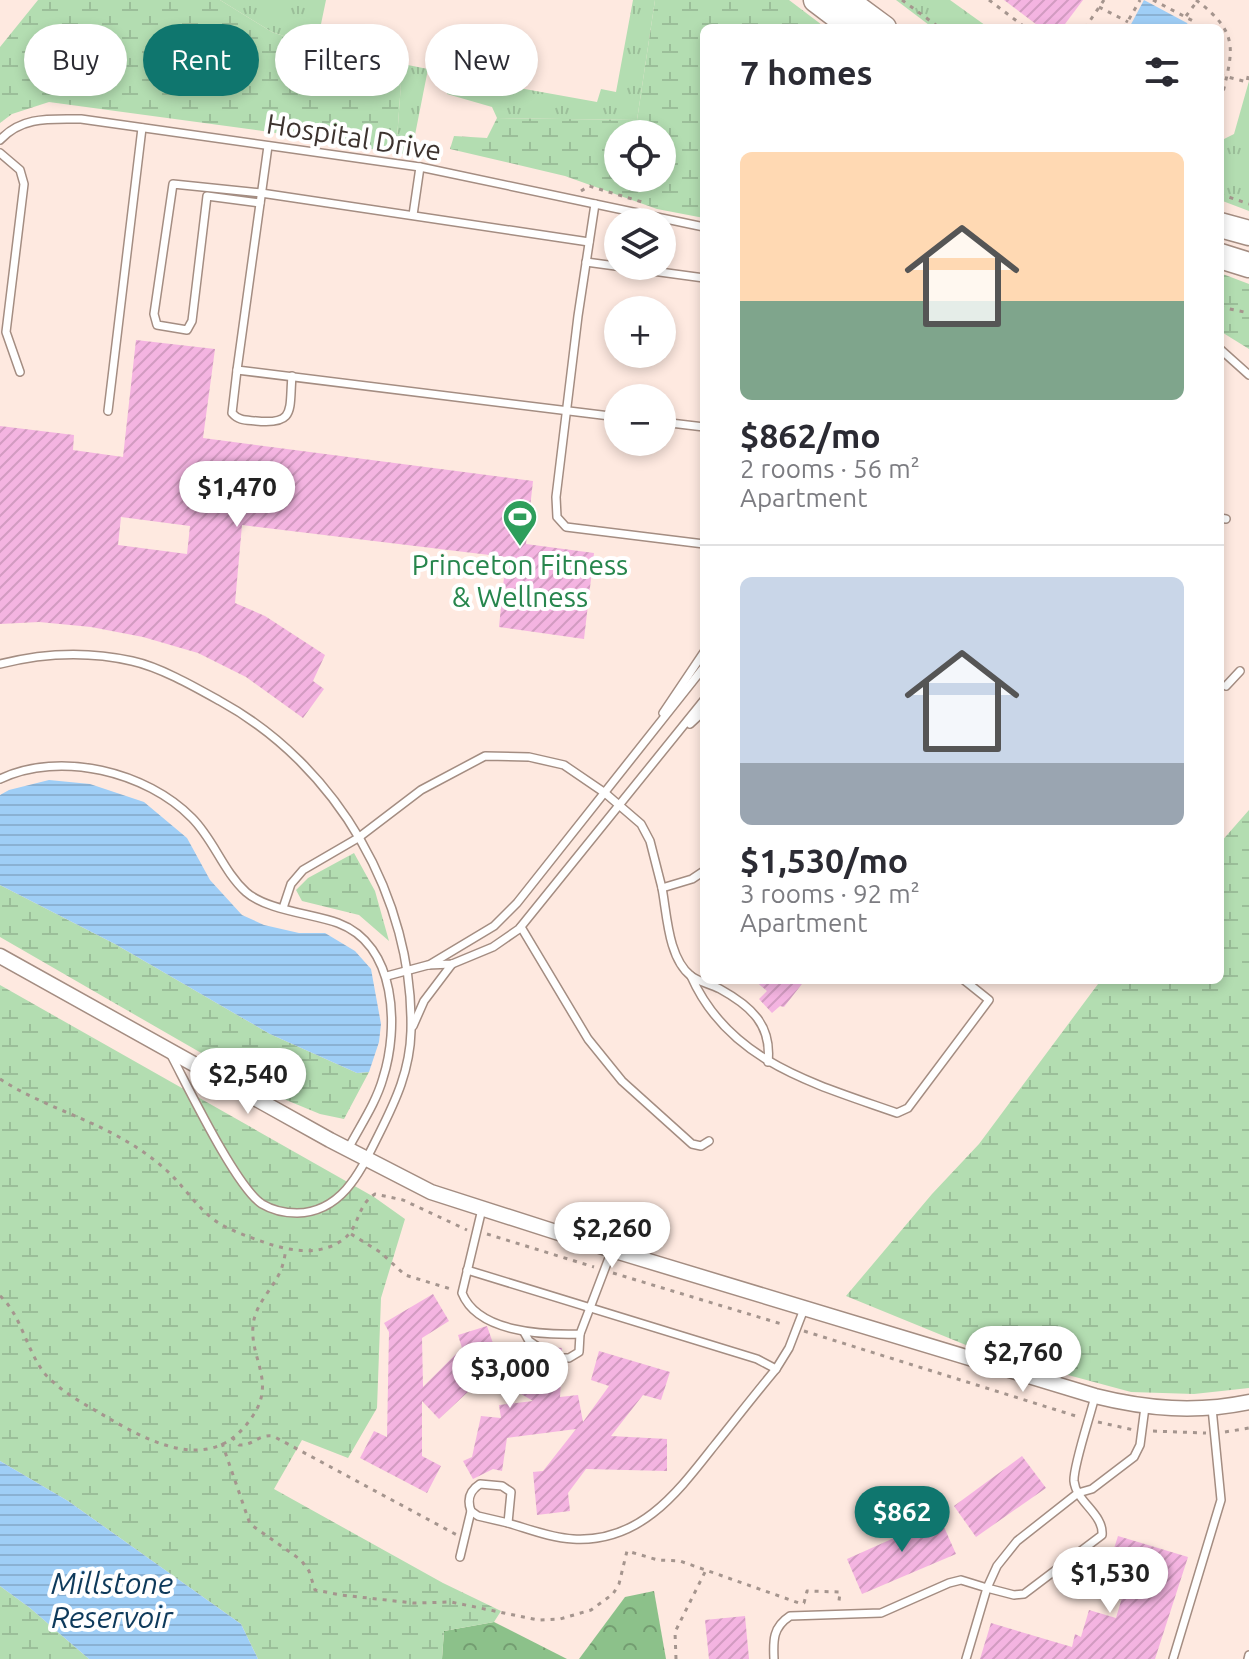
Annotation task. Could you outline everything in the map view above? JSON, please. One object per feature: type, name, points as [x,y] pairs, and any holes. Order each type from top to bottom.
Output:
[{"type":"highway","points":[[816,0],[848,24]]},
{"type":"highway","points":[[846,0],[879,24]]},
{"type":"highway","points":[[866,0],[899,24]]},
{"type":"highway","points":[[1224,226],[1249,233]]},
{"type":"highway","points":[[1224,257],[1249,265]]},
{"type":"street","points":[[0,956],[347,1150],[431,1192],[1095,1396],[1145,1407],[1212,1408],[1249,1402]]},
{"type":"lane","name":"Hospital Drive","points":[[0,140],[6,133],[31,119],[81,119],[420,167],[700,226]]},
{"type":"lane","points":[[108,411],[142,128]]},
{"type":"lane","points":[[268,146],[232,413],[240,419],[277,423],[284,420],[290,407],[292,376]]},
{"type":"lane","points":[[0,153],[20,170],[24,184],[6,332],[20,372]]},
{"type":"lane","points":[[413,215],[420,167]]},
{"type":"lane","points":[[260,203],[207,196],[192,321],[187,330],[157,325],[154,314],[173,184],[261,193],[589,242]]},
{"type":"lane","points":[[595,204],[556,497],[557,517],[566,527],[700,544]]},
{"type":"lane","points":[[586,262],[700,277]]},
{"type":"lane","points":[[1224,353],[1249,375]]},
{"type":"lane","points":[[237,370],[604,415]]},
{"type":"lane","points":[[676,424],[700,427]]},
{"type":"lane","points":[[0,664],[32,656],[74,654],[134,661],[190,685],[239,711],[283,744],[333,797],[378,871],[400,936],[406,971],[411,1030],[409,1064],[401,1091],[366,1160],[351,1184],[326,1207],[313,1212],[286,1213],[264,1206],[254,1198],[238,1177],[168,1049]]},
{"type":"lane","points":[[647,739],[700,657]]},
{"type":"lane","points":[[1226,686],[1240,671]]},
{"type":"lane","points":[[428,965],[494,926],[517,903],[700,672]]},
{"type":"lane","points":[[387,976],[428,965],[452,964],[493,947],[521,927],[700,705]]},
{"type":"lane","points":[[666,747],[700,715]]},
{"type":"lane","points":[[283,908],[291,884],[303,870],[358,838],[421,790],[485,756],[529,757],[564,765],[620,804],[641,824],[650,841],[675,952],[691,976],[701,1000],[737,1039],[768,1062],[805,1081],[897,1113],[902,1112],[989,1000],[969,984]]},
{"type":"lane","points":[[0,779],[49,766],[84,767],[123,775],[168,799],[193,819],[228,872],[249,895],[283,908],[340,923],[360,935],[373,950],[387,976],[391,1020],[389,1056],[378,1093],[347,1150]]},
{"type":"lane","points":[[662,888],[700,874]]},
{"type":"lane","points":[[521,927],[588,1039],[622,1081],[692,1144],[701,1146],[709,1141]]},
{"type":"lane","points":[[411,1030],[424,1001],[452,964]]},
{"type":"lane","points":[[691,976],[700,980]]},
{"type":"lane","points":[[710,984],[745,1005],[764,1026],[770,1044],[768,1062]]},
{"type":"lane","points":[[482,1209],[462,1293],[467,1302],[483,1315],[524,1332],[580,1334]]},
{"type":"lane","points":[[562,1358],[579,1352],[580,1334],[612,1250]]},
{"type":"lane","points":[[467,1270],[757,1359],[776,1369]]},
{"type":"lane","points":[[471,1511],[478,1516],[554,1537],[584,1539],[621,1533],[646,1520],[676,1494],[776,1369],[789,1348],[804,1309]]},
{"type":"lane","points":[[524,1332],[529,1341],[548,1354]]},
{"type":"lane","points":[[774,1659],[774,1635],[783,1620],[790,1616],[881,1613],[961,1580],[1014,1595],[1024,1594],[1100,1537],[1102,1525],[1078,1493],[1074,1478],[1095,1396]]},
{"type":"lane","points":[[966,1659],[987,1588],[1009,1548],[1078,1493],[1092,1489],[1134,1457],[1143,1431],[1145,1407]]},
{"type":"lane","points":[[1173,1659],[1221,1500],[1212,1408]]},
{"type":"lane","points":[[460,1557],[471,1511],[469,1497],[475,1487],[488,1484],[502,1486],[511,1492],[508,1523]]},
{"type":"path","points":[[902,0],[935,24]]},
{"type":"path","points":[[989,0],[1021,24]]},
{"type":"path","points":[[1088,24],[1104,0]]},
{"type":"path","points":[[1099,7],[1128,22],[1140,0]]},
{"type":"path","points":[[1153,0],[1195,24]]},
{"type":"path","points":[[1185,17],[1197,0],[1223,24]]},
{"type":"path","points":[[1224,26],[1229,33],[1231,53],[1224,87]]},
{"type":"path","points":[[1224,35],[1229,33]]},
{"type":"path","points":[[1226,77],[1247,82],[1249,72]]},
{"type":"path","points":[[1224,195],[1249,204]]},
{"type":"path","points":[[1224,308],[1249,313]]},
{"type":"path","points":[[0,1079],[44,1104],[112,1133],[138,1148],[166,1170],[214,1219],[251,1238],[286,1249],[303,1251],[328,1247],[351,1234],[366,1200],[375,1194],[377,1188]]},
{"type":"path","points":[[375,1194],[403,1200],[466,1230],[1090,1420],[1143,1431],[1215,1432],[1249,1428]]},
{"type":"path","points":[[351,1234],[380,1252],[405,1275],[454,1290]]},
{"type":"path","points":[[0,1296],[11,1305],[26,1343],[46,1375],[80,1402],[155,1443],[199,1451],[232,1437],[245,1426],[260,1402],[263,1374],[253,1338],[255,1315],[282,1268],[286,1249]]},
{"type":"path","points":[[232,1437],[239,1445],[244,1445],[259,1436],[273,1436],[459,1536]]},
{"type":"path","points":[[222,1443],[250,1524],[301,1560],[309,1571],[315,1590],[413,1603],[451,1602],[538,1620],[560,1619],[591,1610],[613,1594],[619,1584],[627,1551],[658,1560],[680,1561],[799,1603],[807,1599],[807,1591],[840,1592],[839,1601],[857,1604]]},
{"type":"path","points":[[676,1659],[675,1632],[706,1569]]},
{"type":"green space","points":[[38,0],[220,0],[275,33],[275,96],[400,96],[396,153],[270,132],[49,102],[12,114],[0,123],[0,47]]},
{"type":"green space","points":[[220,0],[326,0],[321,24],[275,24],[275,33]]},
{"type":"green space","points":[[633,0],[655,0],[637,120],[497,118],[492,107],[454,96],[538,96],[538,91],[597,102],[601,89],[616,92]]},
{"type":"green space","points":[[655,0],[789,0],[821,24],[700,24],[700,217],[676,213],[676,208],[654,208],[610,192],[676,192],[676,120],[637,120]]},
{"type":"green space","points":[[896,0],[950,0],[983,24],[928,24]]},
{"type":"green space","points":[[409,65],[425,68],[425,84],[413,145],[404,154],[396,153],[400,96],[409,96]]},
{"type":"green space","points":[[1249,81],[1249,211],[1224,202],[1224,139],[1234,134]]},
{"type":"green space","points":[[497,118],[637,120],[604,120],[604,190],[565,176],[450,149],[454,136],[487,138]]},
{"type":"green space","points":[[1224,275],[1249,284],[1249,349],[1224,333]]},
{"type":"green space","points":[[1249,810],[1249,1388],[1194,1394],[1131,1392],[983,1352],[846,1296],[932,1194],[979,1144],[1098,984],[1224,984],[1224,838]]},
{"type":"green space","points":[[354,853],[375,891],[389,941],[359,915],[302,901],[296,890],[308,878]]},
{"type":"green space","points":[[0,885],[115,944],[270,1034],[357,1073],[369,1072],[344,1119],[320,1114],[274,1095],[0,937]]},
{"type":"green space","points":[[0,985],[374,1197],[405,1219],[381,1298],[377,1408],[348,1458],[302,1440],[274,1489],[443,1583],[501,1611],[494,1622],[444,1631],[442,1659],[258,1659],[241,1624],[68,1501],[0,1461]]},
{"type":"green space","points":[[0,1586],[30,1608],[89,1659],[0,1659]]},
{"type":"green space","points":[[654,1591],[666,1659],[579,1659],[625,1597]]},
{"type":"green space","points":[[494,1622],[567,1659],[442,1659],[444,1631]]},
{"type":"water","points":[[1144,0],[1188,24],[1131,24]]},
{"type":"water","points":[[49,780],[90,784],[144,802],[187,838],[210,880],[242,915],[264,925],[299,933],[325,933],[355,951],[371,969],[381,1024],[379,1042],[369,1072],[357,1073],[270,1034],[115,944],[0,885],[0,795]]},
{"type":"water","name":"Millstone Reservoir","points":[[0,1461],[68,1501],[241,1624],[258,1659],[89,1659],[0,1586]]},
{"type":"building","points":[[1004,0],[1083,0],[1065,24],[1036,24]]},
{"type":"building","points":[[136,340],[215,349],[203,438],[533,481],[526,544],[594,553],[584,639],[499,627],[506,557],[242,525],[235,603],[265,616],[325,655],[313,681],[324,689],[303,718],[246,677],[198,653],[143,637],[91,627],[39,622],[0,624],[0,426],[74,435],[73,450],[123,457]],"holes":[[[121,517],[190,526],[187,554],[118,545]]]},
{"type":"building","points":[[759,984],[802,984],[784,1007],[780,1006],[772,1013],[759,999],[767,991]]},
{"type":"building","points":[[433,1294],[449,1321],[422,1338],[423,1387],[462,1348],[458,1335],[487,1326],[495,1349],[547,1379],[547,1360],[554,1355],[550,1347],[562,1348],[556,1357],[557,1362],[562,1364],[560,1397],[578,1395],[583,1422],[609,1386],[591,1380],[599,1351],[670,1372],[661,1400],[643,1395],[611,1436],[667,1439],[667,1471],[586,1469],[568,1493],[570,1511],[537,1515],[533,1472],[543,1471],[576,1429],[507,1438],[502,1471],[493,1469],[473,1479],[463,1461],[472,1457],[481,1416],[501,1418],[499,1405],[533,1401],[487,1374],[439,1419],[422,1401],[422,1456],[441,1466],[427,1493],[360,1458],[374,1431],[387,1437],[389,1332],[384,1323]]},
{"type":"building","points":[[1022,1456],[1046,1488],[976,1537],[954,1506]]},
{"type":"building","points":[[932,1514],[935,1521],[940,1518],[956,1554],[862,1594],[847,1559],[903,1534],[900,1528]]},
{"type":"building","points":[[1118,1536],[1188,1557],[1155,1659],[980,1659],[991,1623],[1072,1647],[1075,1634],[1081,1637],[1089,1610],[1116,1618],[1131,1567],[1110,1561]]},
{"type":"building","points":[[745,1616],[749,1659],[709,1659],[705,1620]]},
{"type":"place","name":"Princeton Fitness & Wellness","points":[[520,548]]}]
